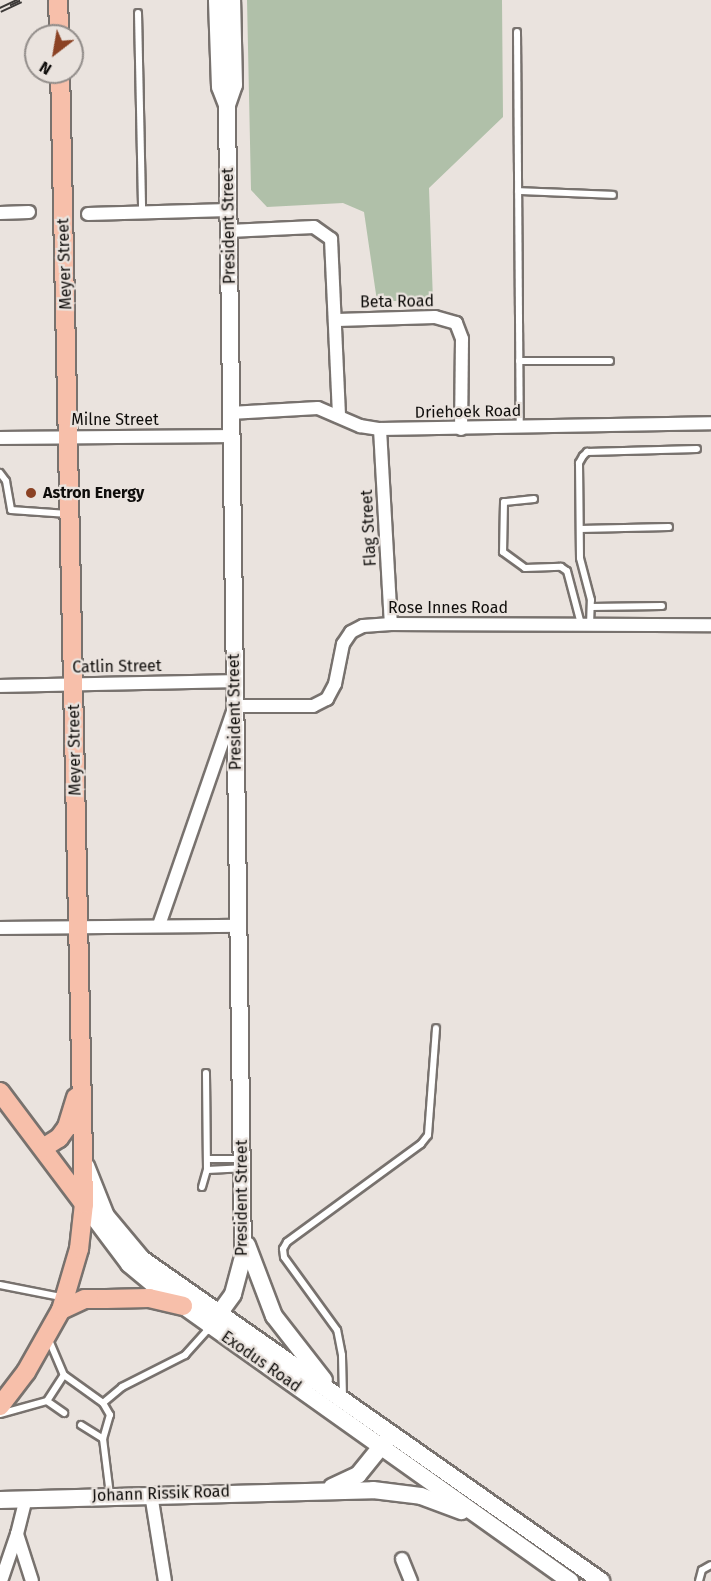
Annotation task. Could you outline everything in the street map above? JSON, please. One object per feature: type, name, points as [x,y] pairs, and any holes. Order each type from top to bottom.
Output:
[{"type":"main road","points":[[58,0],[59,24]]},
{"type":"main road","name":"Meyer Street","points":[[0,1406],[49,1337],[64,1304],[79,1249],[84,1204],[72,514],[60,84]]},
{"type":"main road","points":[[43,1148],[59,1138],[67,1127],[82,1072]]},
{"type":"main road","name":"Exodus Road","points":[[0,1092],[84,1204]]},
{"type":"main road","points":[[64,1304],[85,1299],[149,1298],[183,1306]]},
{"type":"street","name":"President Street","points":[[214,1320],[240,1277],[243,1233],[227,105],[220,87],[217,0]]},
{"type":"street","name":"President Street","points":[[227,105],[234,85],[232,0]]},
{"type":"street","points":[[88,214],[229,210]]},
{"type":"street","points":[[0,213],[29,212]]},
{"type":"street","points":[[229,231],[314,227],[327,234],[333,246],[339,415]]},
{"type":"street","name":"Beta Road","points":[[337,320],[435,317],[456,323],[462,339],[461,429]]},
{"type":"street","name":"Driehoek Road","points":[[230,413],[318,408],[339,415],[360,426],[380,429],[711,423]]},
{"type":"street","name":"Flag Street","points":[[380,429],[391,624]]},
{"type":"street","name":"Milne Street","points":[[0,438],[230,436]]},
{"type":"street","name":"Rose Innes Road","points":[[235,706],[313,706],[327,699],[335,684],[343,644],[351,632],[363,626],[391,624],[711,625]]},
{"type":"street","name":"Catlin Street","points":[[0,686],[234,681]]},
{"type":"street","points":[[159,925],[235,706]]},
{"type":"street","points":[[0,928],[238,926]]},
{"type":"street","name":"Exodus Road","points":[[83,1156],[99,1203],[132,1249],[214,1320],[386,1440],[601,1581]]},
{"type":"street","name":"Exodus Road","points":[[84,1204],[129,1264],[183,1306],[214,1320],[338,1397],[386,1440],[491,1524],[570,1581]]},
{"type":"street","points":[[243,1233],[274,1316],[338,1397]]},
{"type":"street","name":"Johann Rissik Road","points":[[323,1491],[358,1475],[386,1440]]},
{"type":"street","name":"Johann Rissik Road","points":[[0,1500],[151,1494],[373,1490],[421,1496],[491,1524]]},
{"type":"street","points":[[151,1494],[165,1581]]},
{"type":"street","points":[[1,1581],[26,1498]]},
{"type":"street","points":[[17,1534],[32,1581]]},
{"type":"street","points":[[402,1559],[411,1581]]},
{"type":"lane","points":[[138,13],[142,212]]},
{"type":"lane","points":[[517,32],[520,428]]},
{"type":"lane","points":[[518,191],[613,195]]},
{"type":"lane","points":[[519,361],[610,361]]},
{"type":"lane","points":[[585,625],[591,607],[581,567],[579,463],[587,452],[697,450]]},
{"type":"lane","points":[[0,473],[6,481],[11,510],[72,514]]},
{"type":"lane","points":[[534,499],[504,502],[503,552],[525,568],[561,567],[567,571],[585,625]]},
{"type":"lane","points":[[580,530],[669,527]]},
{"type":"lane","points":[[591,607],[662,606]]},
{"type":"lane","points":[[338,1397],[342,1355],[337,1330],[284,1257],[283,1249],[287,1242],[413,1150],[428,1135],[436,1028]]},
{"type":"lane","points":[[202,1187],[207,1170],[206,1073]]},
{"type":"lane","points":[[207,1159],[242,1164]]},
{"type":"lane","points":[[207,1170],[242,1164]]},
{"type":"lane","points":[[0,1286],[64,1304]]},
{"type":"lane","points":[[103,1403],[122,1388],[185,1355],[214,1320]]},
{"type":"lane","points":[[49,1337],[64,1375],[103,1403],[110,1415],[102,1439],[111,1496]]},
{"type":"lane","points":[[0,1414],[47,1401],[64,1375]]},
{"type":"lane","points":[[47,1401],[64,1413]]},
{"type":"lane","points":[[81,1425],[102,1439]]},
{"type":"lane","points":[[699,1581],[702,1570],[711,1565]]},
{"type":"green space","points":[[247,0],[502,0],[503,117],[429,188],[433,301],[377,301],[364,212],[343,203],[267,207],[251,190]]},
{"type":"railway","points":[[0,10],[21,0]]},
{"type":"place","name":"Astron Energy","points":[[31,493]]}]
